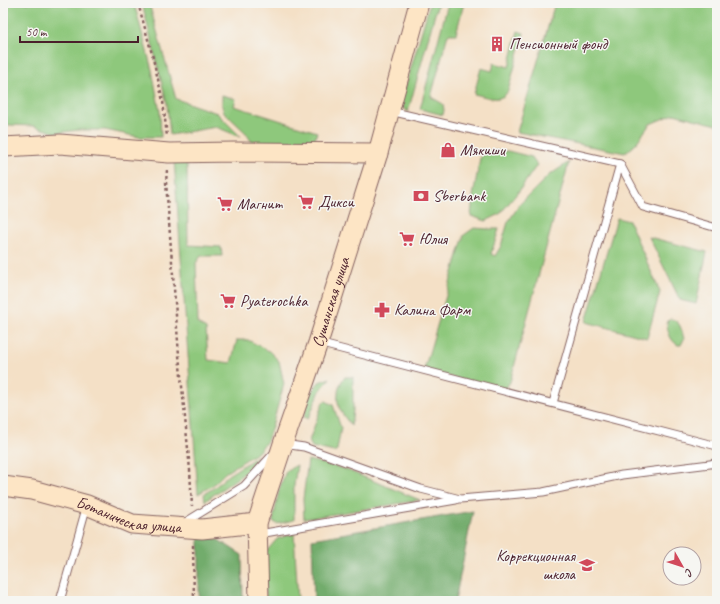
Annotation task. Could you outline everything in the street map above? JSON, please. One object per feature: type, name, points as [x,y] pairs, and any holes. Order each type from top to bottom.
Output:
[{"type":"street","name":"Сушанская улица","points":[[259,601],[257,529],[283,444],[318,343],[378,153],[419,3]]},
{"type":"street","points":[[3,146],[60,144],[168,153],[378,153]]},
{"type":"street","name":"Ботаническая улица","points":[[3,486],[32,490],[87,505],[132,524],[187,524],[202,529],[257,529]]},
{"type":"lane","points":[[390,111],[620,164],[643,207],[717,228]]},
{"type":"lane","points":[[553,404],[620,164]]},
{"type":"lane","points":[[318,343],[717,446]]},
{"type":"lane","points":[[187,524],[244,486],[283,444],[304,447],[421,489],[460,500]]},
{"type":"lane","points":[[257,529],[460,500],[543,492],[622,475],[717,462]]},
{"type":"lane","points":[[60,601],[87,505]]},
{"type":"path","points":[[138,3],[163,101],[168,153],[166,182],[179,355],[190,470],[187,524],[194,601]]},
{"type":"green space","points":[[3,3],[134,3],[152,70],[160,112],[161,137],[139,137],[105,130],[78,130],[56,133],[33,126],[10,125],[3,127]]},
{"type":"green space","points":[[142,3],[149,3],[176,99],[217,113],[241,137],[216,127],[170,135],[167,104]]},
{"type":"green space","points":[[430,3],[438,3],[408,112],[400,105]]},
{"type":"green space","points":[[448,3],[464,3],[456,34],[448,34],[431,97],[443,104],[443,115],[420,109]]},
{"type":"green space","points":[[555,3],[717,3],[717,125],[674,114],[650,124],[634,146],[625,153],[517,132]]},
{"type":"green space","points":[[518,31],[524,33],[508,91],[505,95],[497,98],[474,94],[481,68],[492,71],[494,63],[509,67]]},
{"type":"green space","points":[[222,95],[236,99],[234,106],[317,132],[314,141],[261,145],[251,141],[246,133],[224,112],[222,106]]},
{"type":"green space","points":[[487,151],[508,151],[532,157],[537,165],[519,191],[500,214],[486,221],[471,216],[480,158]]},
{"type":"green space","points":[[174,160],[184,161],[187,166],[188,245],[221,247],[222,256],[201,256],[196,263],[198,324],[206,329],[208,360],[231,363],[237,340],[248,340],[269,351],[279,361],[284,384],[267,441],[258,452],[225,473],[213,485],[198,494]]},
{"type":"green space","points":[[569,162],[510,382],[504,391],[424,370],[464,235],[474,228],[499,229],[491,254],[495,256],[501,246],[508,222],[520,204],[548,176]]},
{"type":"green space","points":[[617,218],[629,221],[660,292],[647,338],[586,322]]},
{"type":"green space","points":[[649,237],[707,252],[696,304],[680,300]]},
{"type":"green space","points":[[670,319],[676,321],[680,326],[684,339],[681,345],[675,343],[670,335],[667,322]]},
{"type":"green space","points":[[345,377],[353,377],[353,410],[351,426],[341,412],[338,403],[339,387]]},
{"type":"green space","points":[[330,378],[320,391],[308,419],[304,417],[309,395],[319,382]]},
{"type":"green space","points":[[326,401],[333,405],[341,428],[337,450],[334,452],[312,447],[309,441],[323,402]]},
{"type":"green space","points":[[258,456],[246,472],[205,501],[204,494],[215,487],[228,475]]},
{"type":"green space","points":[[308,460],[342,468],[420,500],[304,519],[303,499]]},
{"type":"green space","points":[[297,465],[294,486],[294,520],[277,524],[273,521],[279,490],[286,471]]},
{"type":"green space","points":[[473,511],[455,601],[314,601],[312,539]]},
{"type":"green space","points":[[294,533],[298,601],[266,601],[264,554],[277,539]]},
{"type":"green space","points":[[199,536],[217,539],[242,555],[243,601],[199,601]]},
{"type":"place","name":"Пенсионный фонд","points":[[497,44]]},
{"type":"place","name":"Мякиши","points":[[448,150]]},
{"type":"place","name":"Sberbank","points":[[421,196]]},
{"type":"place","name":"Дикси","points":[[306,202]]},
{"type":"place","name":"Магнит","points":[[225,204]]},
{"type":"place","name":"Юлия","points":[[407,239]]},
{"type":"place","name":"Pyaterochka","points":[[228,301]]},
{"type":"place","name":"Калина Фарм","points":[[382,310]]},
{"type":"place","name":"Коррекционная школа","points":[[587,565]]}]
